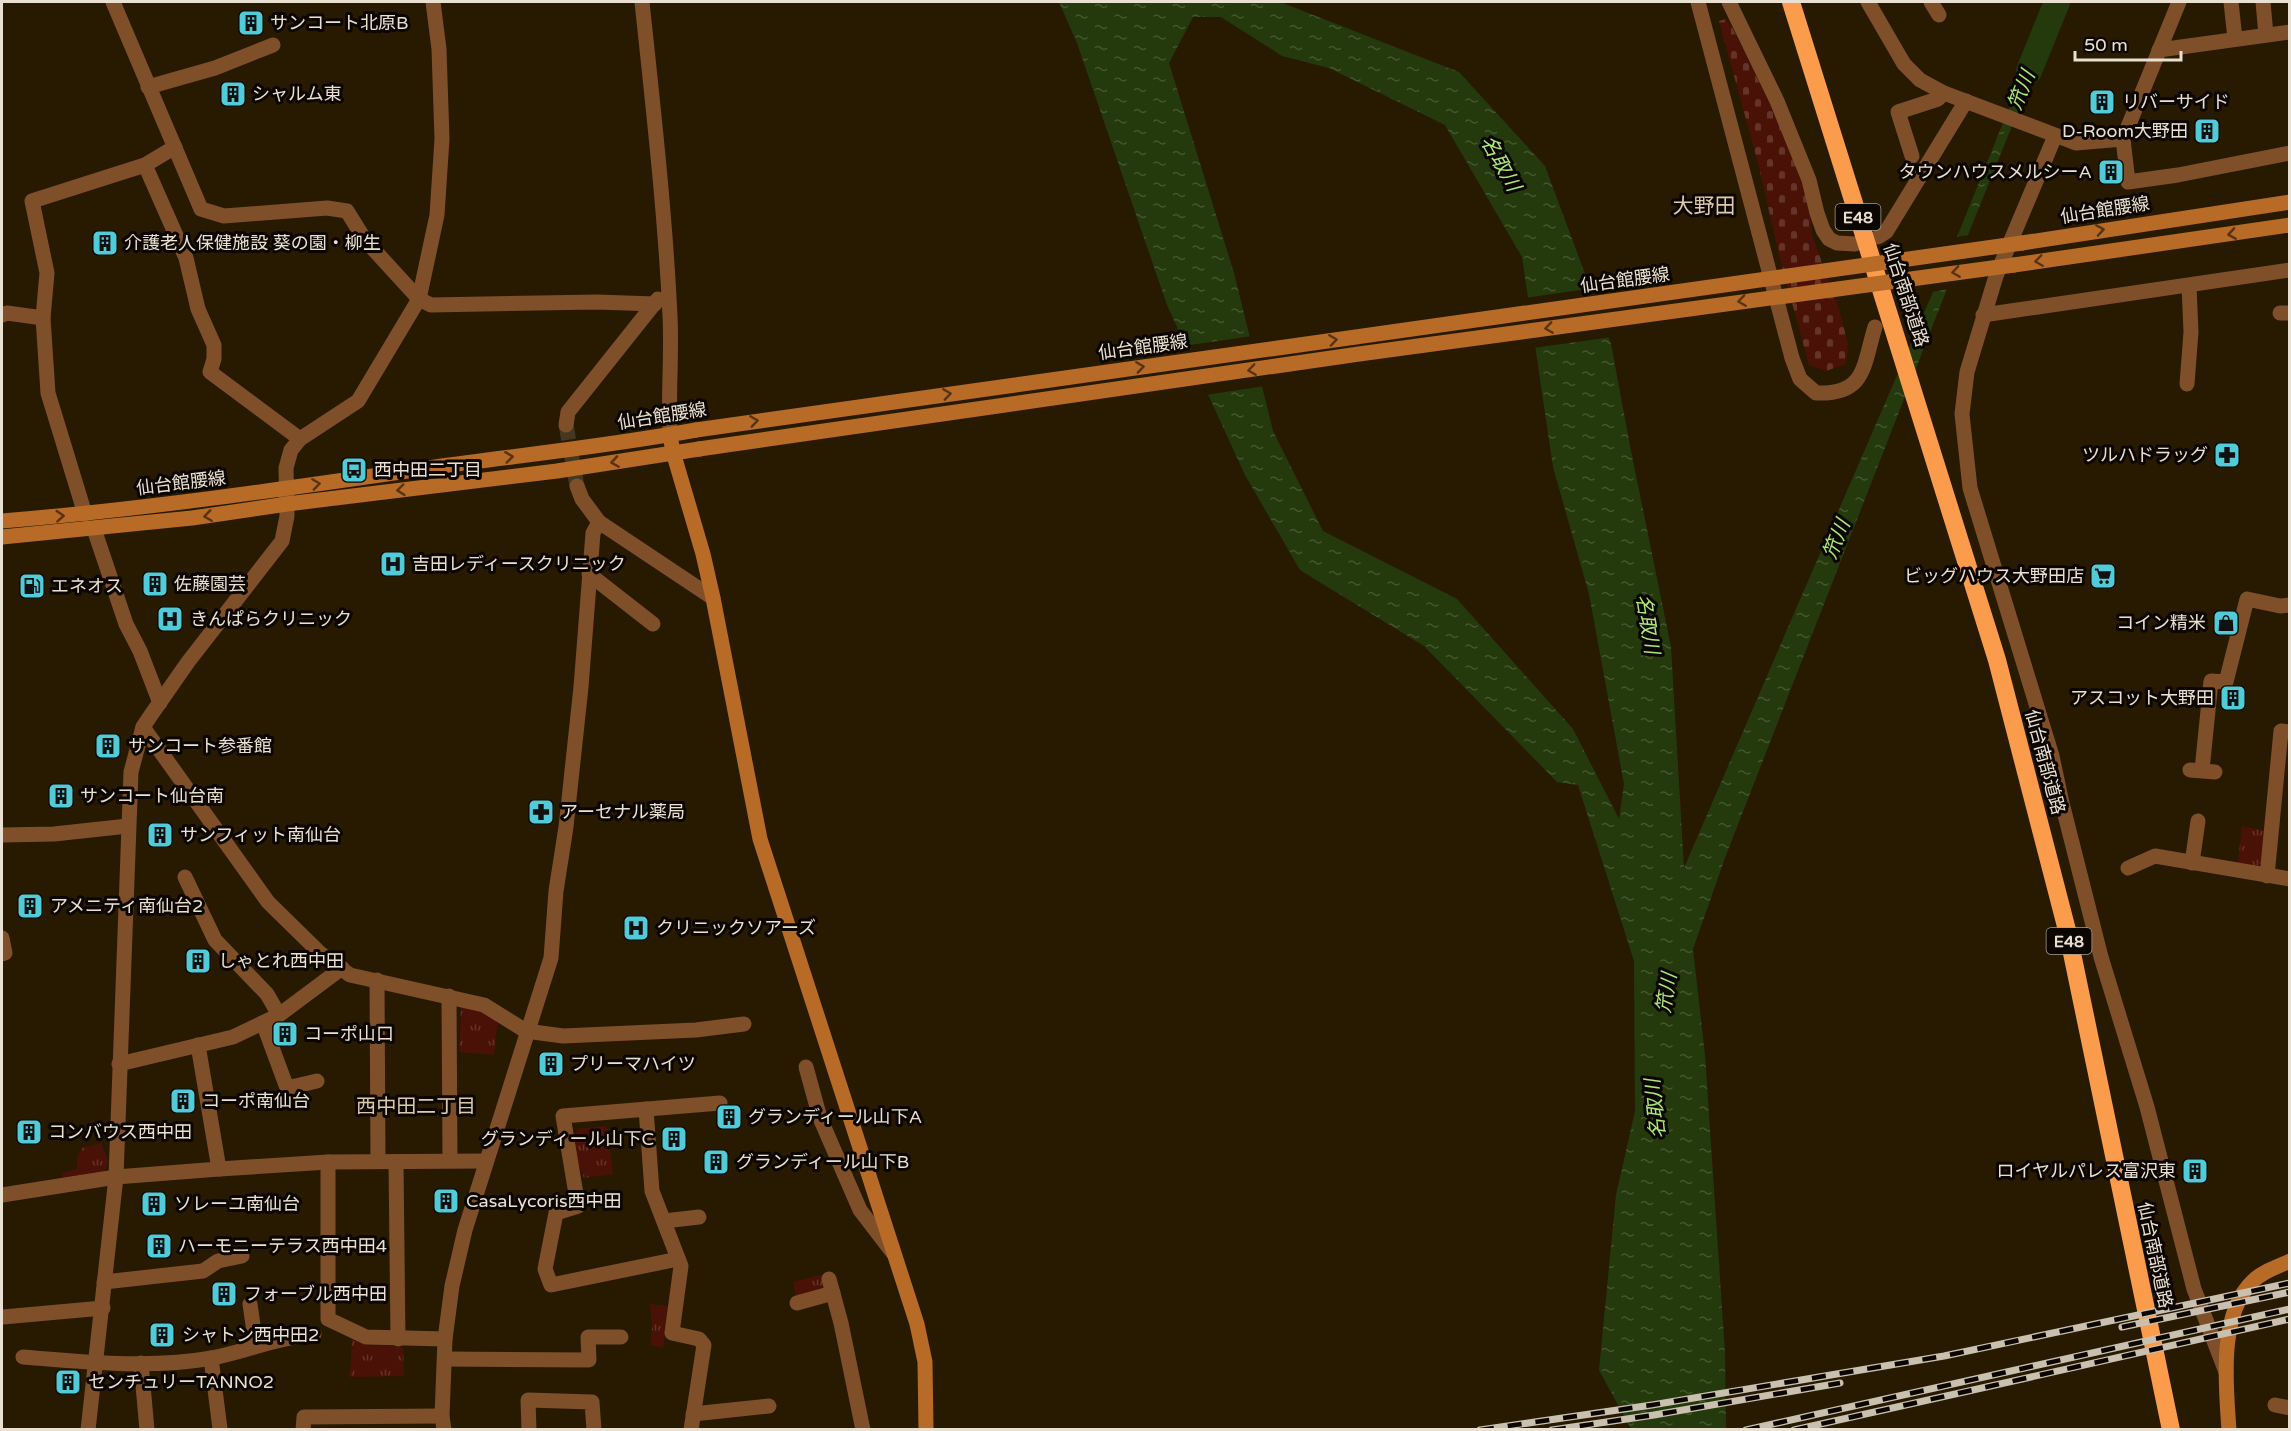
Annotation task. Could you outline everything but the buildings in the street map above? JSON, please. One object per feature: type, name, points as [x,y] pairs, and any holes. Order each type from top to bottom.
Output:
[{"type":"highway","name":"仙台南部道路","points":[[1784,2],[1809,77],[1826,119]]},
{"type":"highway","name":"仙台南部道路","points":[[1791,2],[1997,660],[2068,934],[2171,1430]]},
{"type":"main road","name":"仙台館腰線","points":[[2,537],[192,518],[286,496],[480,461],[578,449],[696,430],[2022,243],[2289,202]]},
{"type":"main road","name":"仙台館腰線","points":[[2,520],[503,478],[1359,354],[2014,265],[2289,225]]},
{"type":"main road","points":[[670,435],[712,598],[760,839],[917,1324],[925,1362],[926,1430]]},
{"type":"main road","points":[[2229,1430],[2226,1372],[2228,1343],[2234,1312],[2240,1297],[2252,1281],[2266,1271],[2289,1261]]},
{"type":"street","points":[[112,2],[201,209],[224,216],[327,208],[347,211],[365,240],[419,299],[431,305],[597,302],[655,304]]},
{"type":"street","points":[[88,1430],[116,1177],[131,772],[143,726],[195,653],[282,541],[286,527],[286,468],[291,450],[300,439],[358,401],[419,299],[437,215],[442,139],[439,49],[433,2]]},
{"type":"street","points":[[642,2],[656,133],[668,285],[670,435]]},
{"type":"street","points":[[1698,2],[1789,346],[1800,379],[1816,393],[1833,394],[1852,387],[1862,370],[1875,327]]},
{"type":"street","points":[[1729,2],[1777,101],[1809,180],[1823,230],[1829,239],[1837,243],[1855,244]]},
{"type":"street","points":[[1868,2],[1895,50],[1912,74],[1944,93],[2076,143],[2123,140]]},
{"type":"street","points":[[1931,2],[1939,15],[1945,2]]},
{"type":"street","points":[[2179,2],[2123,140],[2128,182],[2178,175],[2289,153]]},
{"type":"street","points":[[2231,2],[2235,39]]},
{"type":"street","points":[[2263,2],[2266,35]]},
{"type":"street","points":[[2159,50],[2289,32]]},
{"type":"street","points":[[148,87],[215,68],[273,45]]},
{"type":"street","points":[[1912,156],[1898,112],[1938,99],[1944,93]]},
{"type":"street","points":[[1878,237],[1886,232],[1970,103]]},
{"type":"street","points":[[2050,134],[1983,315],[1967,372],[1962,414],[1970,488],[2049,745],[2101,957],[2147,1107],[2194,1289],[2226,1372]]},
{"type":"street","points":[[85,514],[48,393],[42,318],[47,273],[32,201],[144,165],[175,147]]},
{"type":"street","points":[[144,165],[186,258],[198,309],[214,345],[214,359],[210,372],[300,439]]},
{"type":"street","points":[[1983,315],[2289,270]]},
{"type":"street","points":[[566,425],[568,412],[668,285]]},
{"type":"street","points":[[2189,286],[2193,374]]},
{"type":"street","points":[[2,315],[8,312],[42,318]]},
{"type":"street","points":[[577,486],[582,499],[599,522],[712,598]]},
{"type":"street","points":[[303,1430],[304,1417],[443,1423],[445,1339],[457,1264],[486,1161],[551,958],[556,891],[566,827],[581,687],[593,533],[599,522]]},
{"type":"street","points":[[94,529],[126,624],[140,651],[160,703]]},
{"type":"street","points":[[589,574],[653,624]]},
{"type":"street","points":[[2202,771],[2211,681],[2226,682],[2247,599],[2280,606],[2289,605]]},
{"type":"street","points":[[143,726],[268,902],[320,953],[350,975],[484,1005],[526,1031],[562,1036],[696,1030],[744,1024]]},
{"type":"street","points":[[2267,876],[2281,731],[2289,732]]},
{"type":"street","points":[[2192,863],[2198,821]]},
{"type":"street","points":[[2,835],[54,834],[128,826]]},
{"type":"street","points":[[2128,868],[2155,856],[2289,879]]},
{"type":"street","points":[[185,877],[215,940],[267,994],[279,1014]]},
{"type":"street","points":[[2,938],[5,953],[2,954]]},
{"type":"street","points":[[119,1064],[233,1037],[279,1014],[342,969]]},
{"type":"street","points":[[377,980],[378,1161]]},
{"type":"street","points":[[449,996],[450,1160]]},
{"type":"street","points":[[263,1023],[286,1088],[317,1081]]},
{"type":"street","points":[[198,1045],[219,1169]]},
{"type":"street","points":[[806,1067],[820,1118],[860,1210],[893,1253]]},
{"type":"street","points":[[678,1259],[551,1285],[545,1269],[556,1213],[578,1206],[563,1116],[720,1102]]},
{"type":"street","points":[[646,1109],[652,1191],[681,1266],[672,1333],[699,1339],[704,1345],[691,1430]]},
{"type":"street","points":[[2,1195],[116,1177],[219,1169],[328,1162],[486,1161]]},
{"type":"street","points":[[328,1162],[328,1319],[366,1337],[445,1339]]},
{"type":"street","points":[[396,1162],[399,1339]]},
{"type":"street","points":[[664,1221],[699,1217]]},
{"type":"street","points":[[104,1282],[203,1271],[218,1261],[242,1256]]},
{"type":"street","points":[[797,1303],[831,1286],[863,1430]]},
{"type":"street","points":[[250,1304],[256,1346]]},
{"type":"street","points":[[3,1317],[102,1308]]},
{"type":"street","points":[[23,1357],[96,1363],[141,1363],[211,1358],[292,1336],[315,1334]]},
{"type":"street","points":[[445,1359],[589,1360],[588,1337],[621,1337]]},
{"type":"street","points":[[211,1358],[220,1429]]},
{"type":"street","points":[[141,1363],[147,1430]]},
{"type":"street","points":[[529,1430],[528,1400],[592,1402],[594,1430]]},
{"type":"street","points":[[693,1414],[769,1407]]},
{"type":"green space","points":[[1726,19],[1773,110],[1809,200],[1812,235],[1839,309],[1848,344],[1846,364],[1826,371],[1809,365],[1719,21]]},
{"type":"green space","points":[[2242,826],[2266,831],[2263,862],[2255,867],[2238,863]]},
{"type":"green space","points":[[461,1006],[483,1009],[498,1018],[494,1055],[459,1052]]},
{"type":"green space","points":[[607,1126],[613,1174],[584,1178],[578,1164],[573,1136],[578,1129]]},
{"type":"green space","points":[[101,1143],[109,1163],[102,1175],[63,1182],[62,1173],[77,1169],[77,1158],[82,1148]]},
{"type":"green space","points":[[824,1274],[827,1285],[821,1293],[797,1300],[793,1282]]},
{"type":"green space","points":[[650,1304],[669,1306],[663,1348],[650,1345],[652,1328]]},
{"type":"green space","points":[[352,1339],[367,1345],[403,1347],[404,1376],[350,1377]]},
{"type":"water","name":"名取川","points":[[1059,2],[1280,2],[1459,72],[1545,166],[1611,344],[1671,647],[1684,868],[1959,232],[2038,36],[2047,39],[1726,855],[1693,949],[1705,1055],[1725,1353],[1726,1429],[1631,1429],[1599,1370],[1616,1195],[1635,1111],[1634,961],[1578,785],[1557,782],[1424,646],[1300,570],[1245,475],[1167,305],[1077,43]],"holes":[[[1193,17],[1221,17],[1282,56],[1329,68],[1445,125],[1522,257],[1553,467],[1589,594],[1624,784],[1619,819],[1573,729],[1457,599],[1323,531],[1273,431],[1234,273],[1169,63]]]},
{"type":"pier","points":[[1971,235],[1950,289],[1930,292],[1953,237]]},
{"type":"pier","points":[[1594,288],[1612,337],[1533,348],[1525,298]]},
{"type":"pier","points":[[1253,336],[1265,386],[1205,395],[1183,346]]},
{"type":"waterway","name":"笊川","points":[[2029,71],[2057,2]]},
{"type":"tunnel","points":[[566,425],[577,486]]},
{"type":"railway","points":[[1480,1430],[1652,1405],[1944,1356],[2290,1283]]},
{"type":"railway","points":[[2122,1327],[2290,1292]]},
{"type":"railway","points":[[1746,1430],[2290,1309]]},
{"type":"railway","points":[[1794,1430],[2290,1319]]},
{"type":"railway","points":[[1552,1430],[1840,1383]]},
{"type":"place","name":"サンコート北原B","points":[[251,23]]},
{"type":"place","name":"シャルム東","points":[[233,94]]},
{"type":"place","name":"リバーサイド","points":[[2102,102]]},
{"type":"place","name":"D-Room大野田","points":[[2207,131]]},
{"type":"place","name":"タウンハウスメルシーA","points":[[2111,172]]},
{"type":"place","name":"介護老人保健施設 葵の園・柳生","points":[[105,243]]},
{"type":"place","name":"ツルハドラッグ","points":[[2227,455]]},
{"type":"place","name":"西中田二丁目","points":[[354,470]]},
{"type":"place","name":"吉田レディースクリニック","points":[[393,564]]},
{"type":"place","name":"ビッグハウス大野田店","points":[[2103,576]]},
{"type":"place","name":"佐藤園芸","points":[[155,584]]},
{"type":"place","name":"エネオス","points":[[32,586]]},
{"type":"place","name":"きんぱらクリニック","points":[[170,619]]},
{"type":"place","name":"コイン精米","points":[[2226,623]]},
{"type":"place","name":"アスコット大野田","points":[[2233,698]]},
{"type":"place","name":"サンコート参番館","points":[[108,746]]},
{"type":"place","name":"サンコート仙台南","points":[[61,796]]},
{"type":"place","name":"アーセナル薬局","points":[[541,812]]},
{"type":"place","name":"サンフィット南仙台","points":[[160,835]]},
{"type":"place","name":"アメニティ南仙台2","points":[[30,906]]},
{"type":"place","name":"クリニックソアーズ","points":[[636,928]]},
{"type":"place","name":"しゃとれ西中田","points":[[198,961]]},
{"type":"place","name":"コーポ山口","points":[[285,1034]]},
{"type":"place","name":"プリーマハイツ","points":[[551,1064]]},
{"type":"place","name":"コーポ南仙台","points":[[183,1101]]},
{"type":"place","name":"グランディール山下A","points":[[729,1117]]},
{"type":"place","name":"コンバウス西中田","points":[[29,1132]]},
{"type":"place","name":"グランディール山下C","points":[[674,1139]]},
{"type":"place","name":"グランディール山下B","points":[[716,1162]]},
{"type":"place","name":"ロイヤルパレス富沢東","points":[[2195,1171]]},
{"type":"place","name":"CasaLycoris西中田","points":[[446,1201]]},
{"type":"place","name":"ソレーユ南仙台","points":[[154,1204]]},
{"type":"place","name":"ハーモニーテラス西中田4","points":[[159,1246]]},
{"type":"place","name":"フォーブル西中田","points":[[224,1294]]},
{"type":"place","name":"シャトン西中田2","points":[[162,1335]]},
{"type":"place","name":"センチュリーTANNO2","points":[[68,1382]]},
{"type":"district","name":"大野田","points":[[1704,206]]},
{"type":"district","name":"西中田二丁目","points":[[416,1106]]}]
